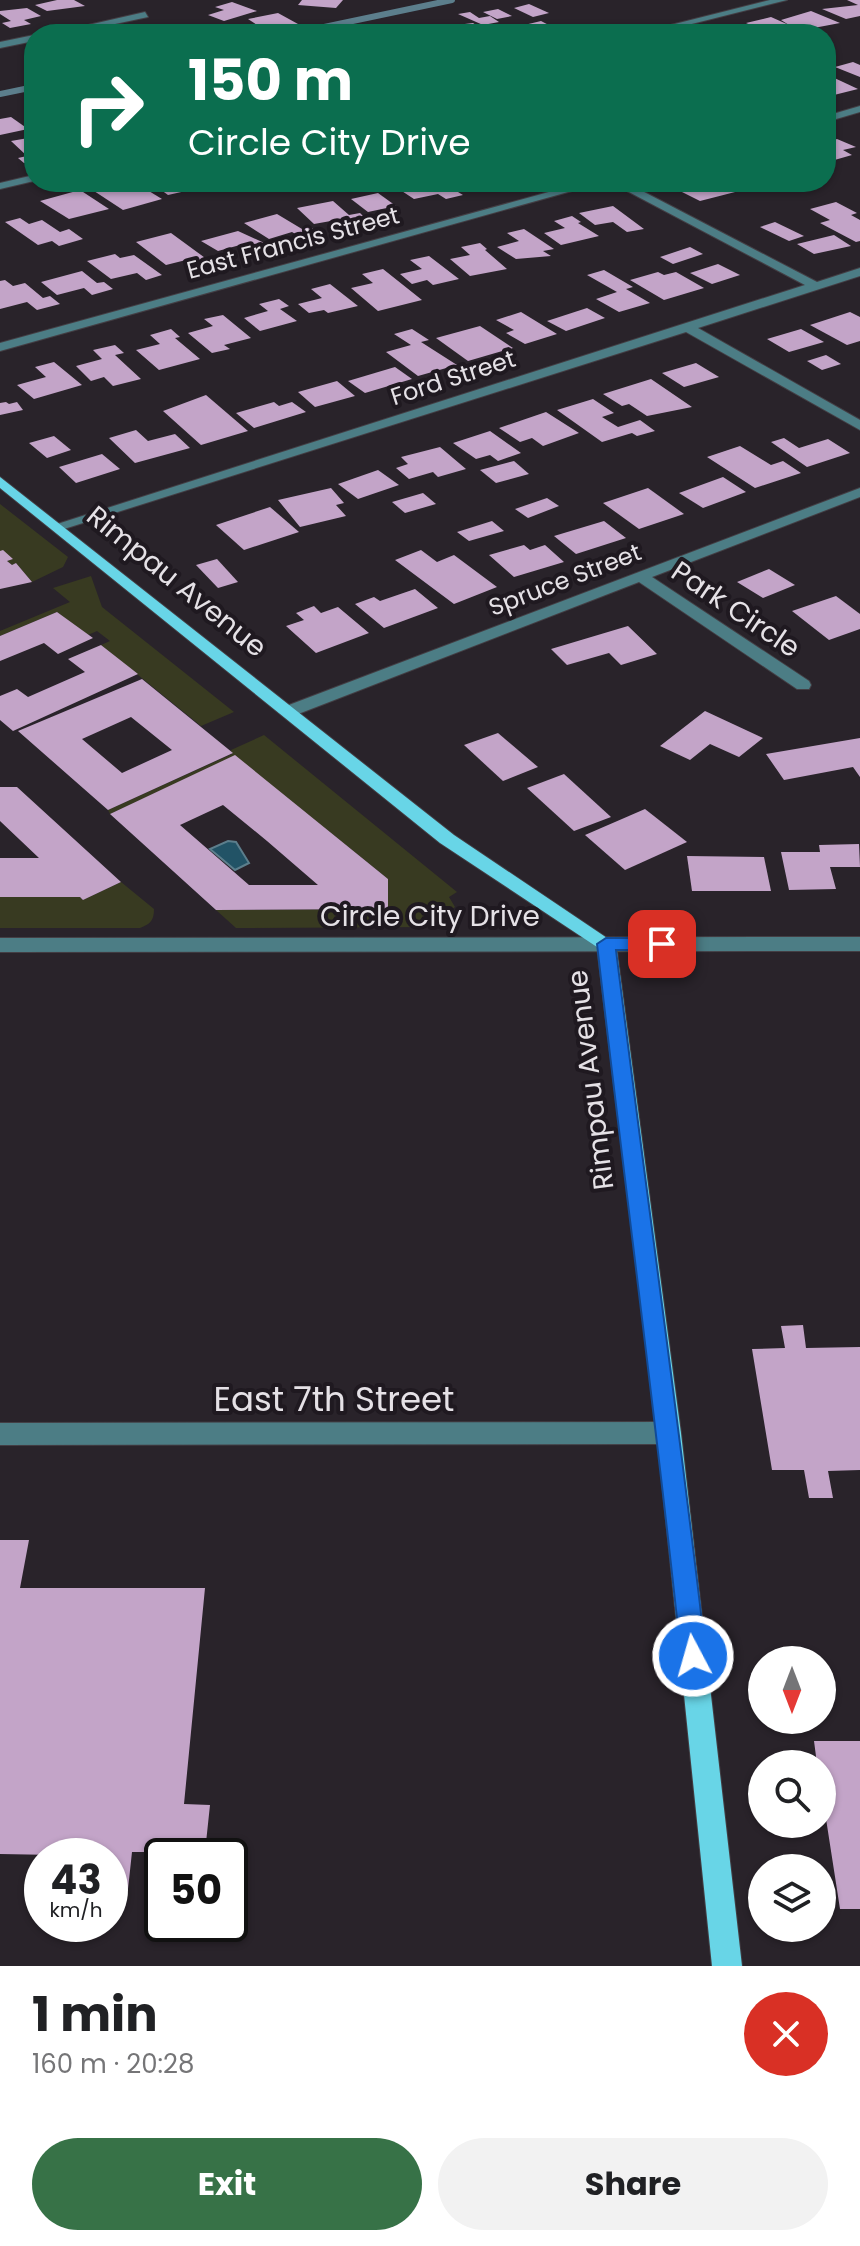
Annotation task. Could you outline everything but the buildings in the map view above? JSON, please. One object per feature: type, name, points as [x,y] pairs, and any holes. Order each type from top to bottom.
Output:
[{"type":"main road","name":"Rimpau Avenue","points":[[0,481],[447,839],[606,944],[669,1433],[727,1966]]},
{"type":"street","points":[[682,24],[782,0]]},
{"type":"street","points":[[102,24],[145,15]]},
{"type":"street","points":[[0,45],[24,40]]},
{"type":"street","points":[[836,116],[860,109]]},
{"type":"street","points":[[0,186],[24,180]]},
{"type":"street","name":"East Francis Street","points":[[0,347],[562,192]]},
{"type":"street","points":[[635,192],[816,286]]},
{"type":"street","name":"Ford Street","points":[[59,526],[860,272]]},
{"type":"street","points":[[687,327],[860,426]]},
{"type":"street","name":"Spruce Street","points":[[287,712],[860,492]]},
{"type":"street","name":"Park Circle","points":[[641,577],[803,685]]},
{"type":"street","name":"Circle City Drive","points":[[0,945],[860,944]]},
{"type":"street","name":"East 7th Street","points":[[0,1434],[669,1433]]},
{"type":"green space","points":[[0,504],[68,557],[63,567],[32,582],[16,563],[12,565],[7,561],[12,559],[0,551]]},
{"type":"green space","points":[[91,576],[102,607],[234,712],[201,726],[101,645],[110,641],[97,631],[88,635],[57,612],[0,636],[0,631],[70,602],[53,588]]},
{"type":"green space","points":[[264,735],[457,892],[449,897],[455,907],[441,916],[431,916],[430,927],[236,928],[216,910],[388,909],[388,879],[235,756],[110,814],[108,810],[232,754],[231,750]]},
{"type":"green space","points":[[121,882],[154,909],[152,919],[140,928],[0,928],[0,897],[80,897],[83,900]]},
{"type":"water","points":[[228,841],[236,842],[249,863],[235,870],[210,849]]},
{"type":"waterway","points":[[338,24],[452,0]]},
{"type":"waterway","points":[[0,94],[24,89]]},
{"type":"route","points":[[662,944],[606,944],[669,1433],[693,1656]]}]
